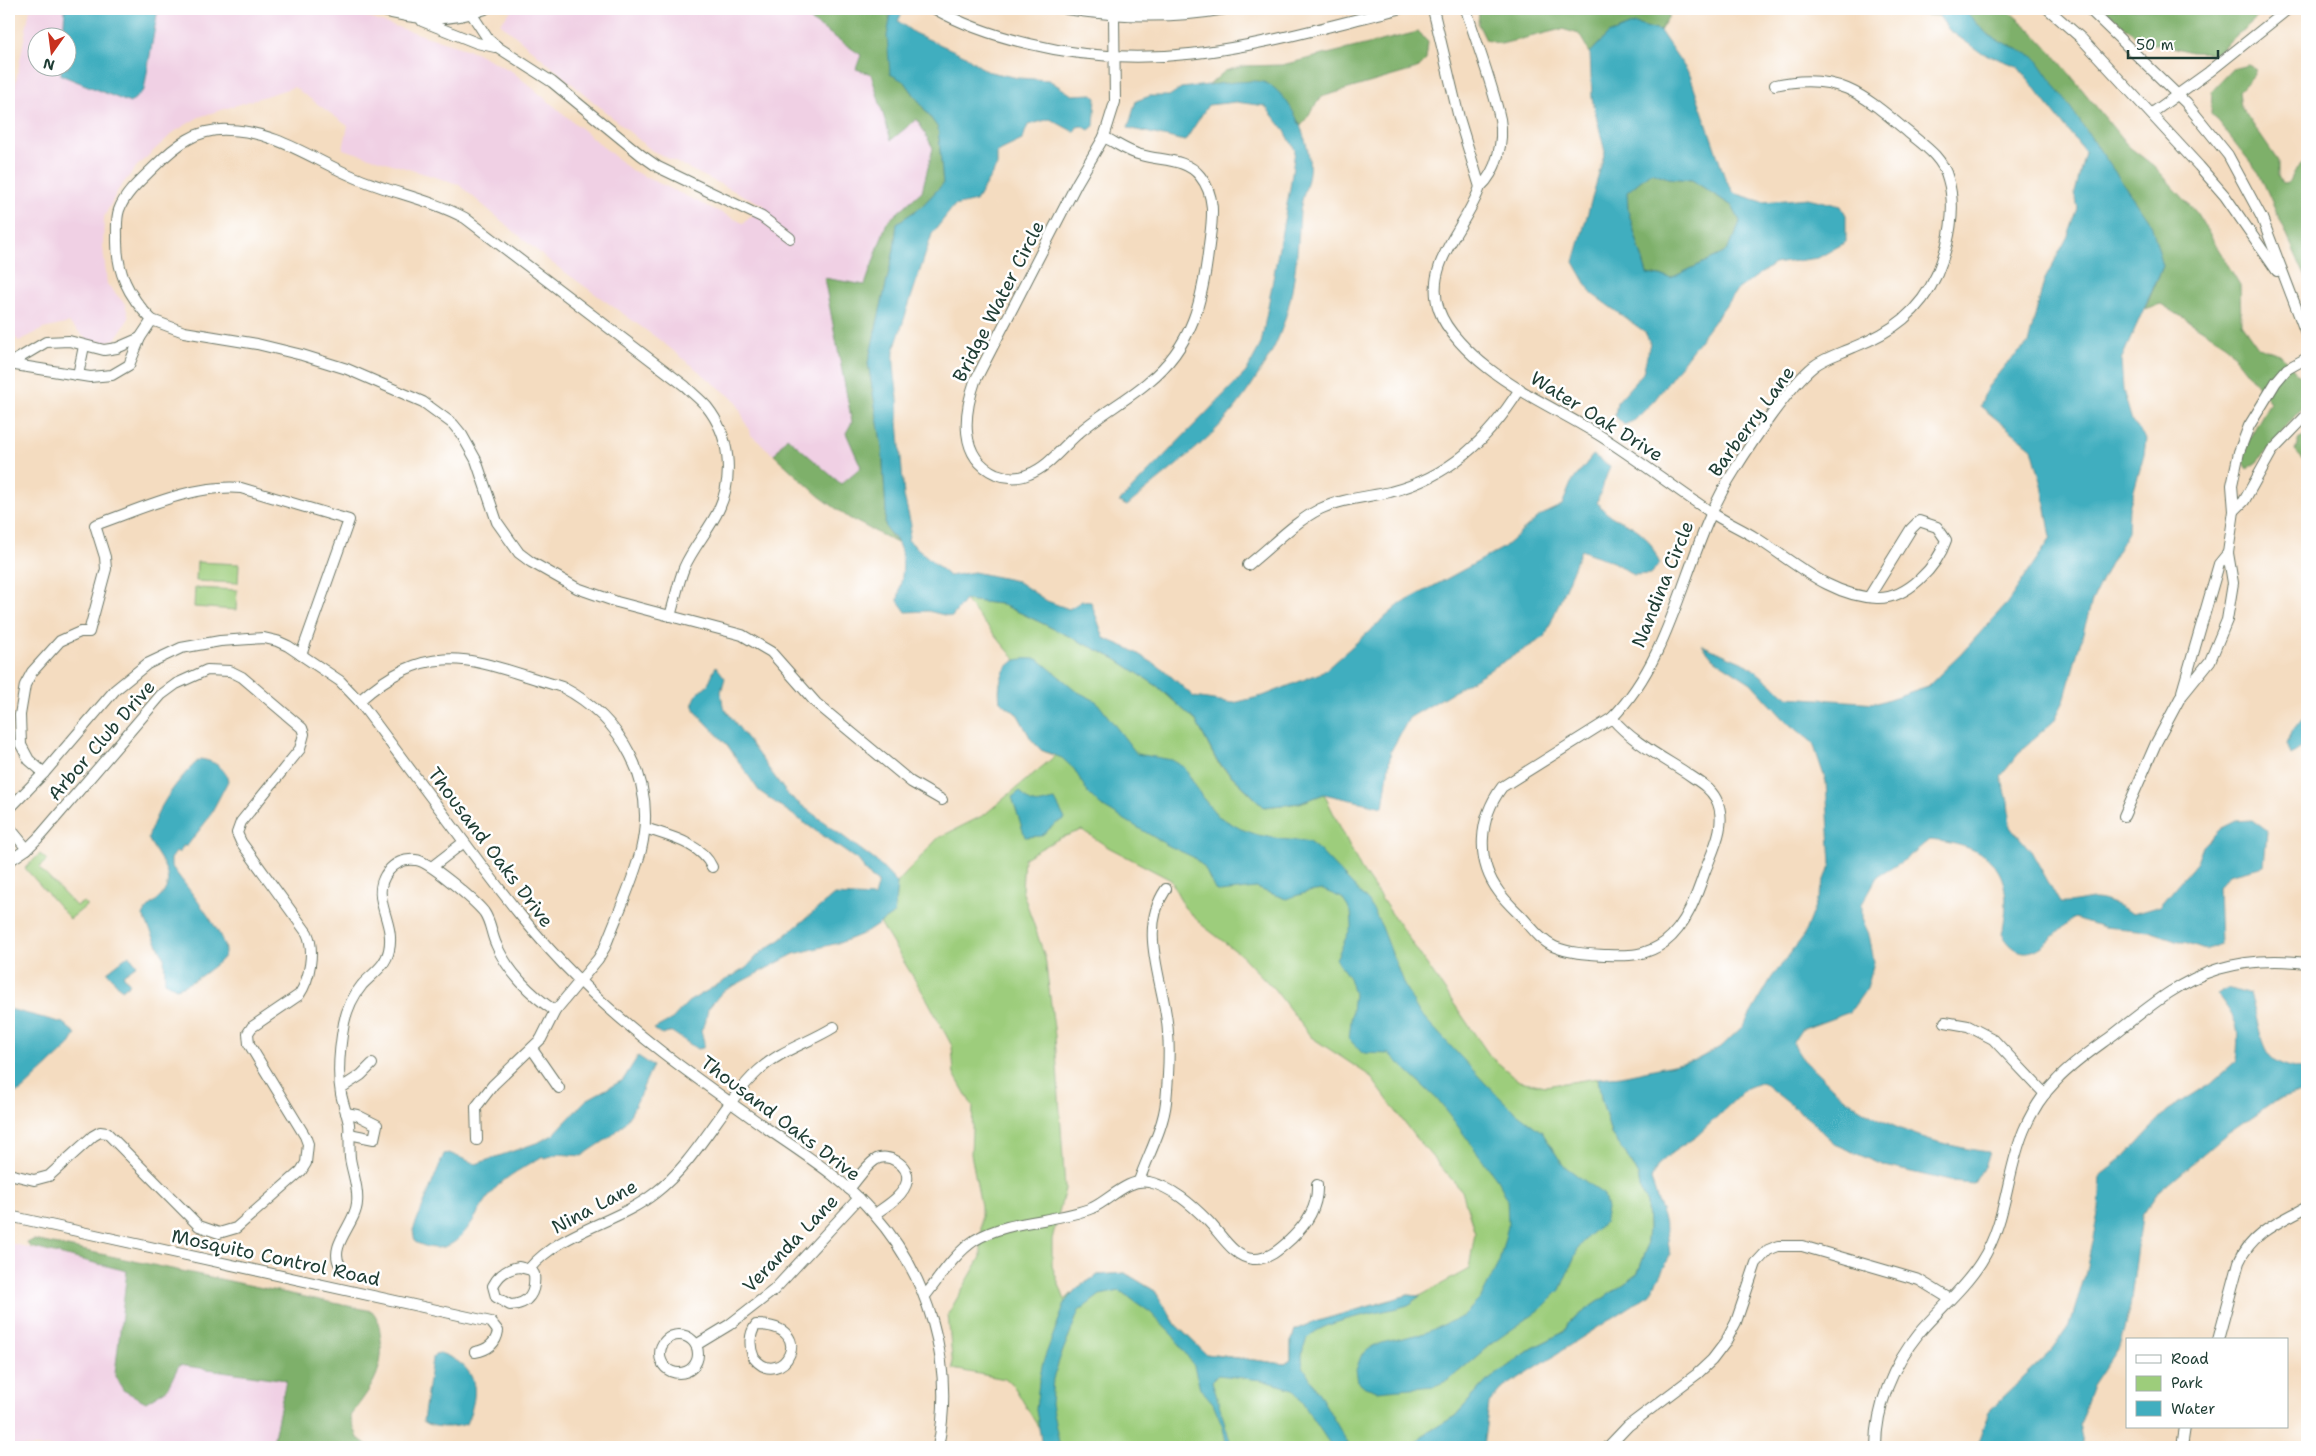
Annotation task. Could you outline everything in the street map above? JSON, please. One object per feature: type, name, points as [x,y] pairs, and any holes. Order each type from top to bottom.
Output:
[{"type":"street","points":[[376,9],[416,19],[476,43],[498,48]]},
{"type":"street","points":[[416,19],[442,18],[485,9]]},
{"type":"street","points":[[935,9],[960,23],[992,34],[1062,52],[1113,58],[1172,57],[1216,51],[1398,9]]},
{"type":"street","points":[[1066,9],[1114,16],[1190,15],[1225,9]]},
{"type":"street","points":[[1433,9],[1459,118],[1480,187]]},
{"type":"street","name":"Water Oak Drive","points":[[1466,9],[1500,120],[1500,141],[1491,177],[1480,187],[1447,248],[1441,263],[1436,294],[1438,308],[1446,325],[1476,357],[1502,379],[1598,435],[1664,478],[1710,512],[1755,537],[1821,581],[1849,594],[1869,597],[1894,596],[1911,586],[1928,571],[1942,553],[1946,540],[1943,533],[1930,523],[1919,522],[1911,529],[1869,597]]},
{"type":"street","points":[[2048,9],[2081,38],[2152,113],[2225,196],[2287,285]]},
{"type":"street","points":[[2089,9],[2177,95],[2228,155],[2262,218],[2307,336]]},
{"type":"street","points":[[2152,113],[2288,9]]},
{"type":"street","points":[[471,13],[488,39],[498,48],[552,82],[640,155],[658,167],[762,217],[790,238]]},
{"type":"street","name":"Bridge Water Circle","points":[[1104,136],[1141,155],[1184,164],[1200,176],[1208,189],[1213,209],[1202,297],[1185,339],[1164,368],[1148,383],[1098,416],[1041,467],[1021,477],[998,475],[980,463],[969,445],[966,416],[969,398],[975,381],[1072,192],[1104,136],[1115,102],[1114,16]]},
{"type":"street","name":"Barberry Lane","points":[[1710,512],[1734,469],[1805,374],[1830,357],[1873,340],[1894,328],[1917,307],[1936,275],[1950,229],[1951,192],[1948,177],[1941,164],[1932,152],[1868,98],[1855,91],[1824,82],[1806,81],[1775,86]]},
{"type":"street","points":[[670,616],[684,567],[719,509],[725,492],[728,461],[727,447],[721,431],[708,408],[685,386],[465,218],[451,210],[391,192],[356,178],[298,149],[249,132],[213,129],[196,134],[181,142],[166,154],[133,189],[119,211],[116,257],[120,273],[140,308],[152,320],[184,332],[257,344],[311,358],[347,369],[423,402],[453,424],[462,435],[476,460],[497,522],[519,553],[543,571],[577,588],[670,616],[742,635],[771,652],[816,703],[911,782],[942,800]]},
{"type":"street","points":[[9,364],[90,377],[112,375],[129,365],[140,338],[152,320]]},
{"type":"street","points":[[9,364],[46,342],[69,341],[104,350],[117,348],[140,338]]},
{"type":"street","points":[[78,375],[84,346]]},
{"type":"street","points":[[2124,816],[2156,743],[2180,698],[2210,661],[2227,620],[2233,583],[2228,553],[2234,511],[2232,485],[2239,452],[2249,426],[2276,382],[2287,369],[2307,358]]},
{"type":"street","points":[[1248,565],[1319,510],[1334,503],[1401,489],[1441,472],[1458,461],[1485,438],[1520,389]]},
{"type":"street","points":[[2234,511],[2244,500],[2272,451],[2307,415]]},
{"type":"street","points":[[44,773],[24,755],[21,745],[21,700],[32,672],[47,653],[68,636],[89,632],[106,569],[105,557],[95,525],[177,497],[223,486],[241,488],[349,520],[301,654]]},
{"type":"street","name":"Nandina Circle","points":[[1612,718],[1627,733],[1708,788],[1719,805],[1721,815],[1717,838],[1687,915],[1678,930],[1652,950],[1630,956],[1578,953],[1554,946],[1542,940],[1499,893],[1491,881],[1482,853],[1483,833],[1494,798],[1502,787],[1612,718],[1633,692],[1653,657],[1672,617],[1710,512]]},
{"type":"street","points":[[2180,698],[2219,564],[2228,553]]},
{"type":"street","name":"Thousand Oaks Drive","points":[[9,809],[44,773],[115,690],[130,676],[165,654],[203,643],[264,638],[282,644],[301,654],[340,681],[359,701],[516,912],[579,981],[631,1029],[849,1189],[875,1214],[893,1238],[924,1296],[940,1356],[943,1405],[938,1447]]},
{"type":"street","points":[[359,701],[395,673],[426,661],[442,659],[474,661],[562,687],[581,698],[604,716],[630,752],[643,789],[645,828],[641,851],[605,947],[598,960],[556,1011],[532,1049],[493,1085],[476,1107],[477,1140]]},
{"type":"street","name":"Arbor Club Drive","points":[[9,862],[27,849],[160,695],[193,675],[212,670],[230,671],[242,677],[302,728],[303,741],[300,749],[241,822],[237,833],[241,842],[311,941],[312,950],[304,988],[299,995],[252,1027],[248,1038],[249,1044],[305,1136],[308,1154],[301,1171],[236,1228],[219,1233],[199,1226],[107,1133],[100,1132],[93,1136],[49,1176],[34,1180],[9,1174]]},
{"type":"street","points":[[9,827],[27,849]]},
{"type":"street","points":[[645,828],[687,844],[699,851],[712,867]]},
{"type":"street","points":[[433,866],[464,842]]},
{"type":"street","points":[[340,1265],[336,1257],[337,1250],[357,1205],[349,1134],[341,1088],[342,1036],[350,1007],[362,985],[381,966],[389,949],[389,924],[381,901],[383,880],[394,864],[402,860],[416,860],[433,866],[483,911],[490,921],[496,944],[503,959],[538,1000],[556,1011]]},
{"type":"street","points":[[1139,1182],[1162,1122],[1166,1100],[1168,1033],[1152,934],[1155,910],[1166,889]]},
{"type":"street","points":[[1876,1447],[1879,1417],[1891,1378],[1903,1354],[1919,1332],[1973,1274],[1992,1242],[2000,1221],[2024,1130],[2045,1094],[2073,1066],[2159,1000],[2198,976],[2224,967],[2260,960],[2307,963]]},
{"type":"street","points":[[1945,1022],[1968,1026],[1993,1039],[2045,1094]]},
{"type":"street","name":"Nina Lane","points":[[529,1269],[546,1252],[564,1241],[608,1221],[657,1192],[675,1174],[713,1127],[730,1102],[758,1071],[774,1058],[834,1027]]},
{"type":"street","points":[[532,1049],[543,1068],[559,1088]]},
{"type":"street","points":[[341,1088],[372,1064]]},
{"type":"street","points":[[346,1113],[357,1115],[377,1125],[374,1139],[349,1134]]},
{"type":"street","points":[[849,1189],[876,1159],[886,1157],[901,1165],[906,1170],[907,1180],[902,1192],[875,1214]]},
{"type":"street","points":[[924,1296],[961,1252],[987,1233],[1074,1214],[1092,1208],[1127,1186],[1139,1182],[1158,1185],[1181,1197],[1199,1212],[1235,1251],[1253,1259],[1272,1254],[1303,1228],[1315,1203],[1317,1185]]},
{"type":"street","name":"Veranda Lane","points":[[696,1345],[747,1312],[774,1290],[858,1198]]},
{"type":"street","points":[[2219,1338],[2244,1250],[2254,1238],[2268,1228],[2307,1207]]},
{"type":"street","name":"Mosquito Control Road","points":[[9,1216],[491,1322],[498,1331],[497,1338],[483,1350],[475,1352]]},
{"type":"street","points":[[1608,1447],[1628,1426],[1697,1374],[1712,1360],[1725,1343],[1736,1322],[1756,1263],[1768,1250],[1778,1246],[1802,1246],[1918,1280],[1950,1299]]},
{"type":"street","points":[[512,1268],[529,1269],[534,1274],[534,1285],[532,1293],[525,1302],[510,1305],[496,1297],[493,1286],[500,1275],[512,1268]]},
{"type":"street","points":[[747,1312],[756,1325],[777,1328],[788,1338],[792,1344],[791,1351],[784,1363],[779,1366],[766,1366],[754,1358],[750,1346],[751,1335],[756,1325]]},
{"type":"street","points":[[2182,1447],[2185,1428]]},
{"type":"shaded area","points":[[30,9],[341,9],[475,52],[513,72],[631,170],[743,223],[765,206],[651,150],[500,23],[511,11],[516,9],[794,9],[862,55],[871,74],[891,140],[917,119],[933,148],[922,192],[887,222],[865,285],[824,278],[852,423],[846,433],[861,467],[842,485],[787,437],[774,455],[751,435],[736,401],[661,341],[548,260],[458,184],[343,149],[348,126],[294,87],[199,117],[174,132],[137,166],[118,190],[104,217],[103,247],[107,284],[125,304],[129,318],[115,339],[105,342],[88,340],[69,323],[43,329],[19,341],[9,332],[9,117]]},
{"type":"shaded area","points":[[9,1243],[127,1271],[115,1374],[123,1390],[146,1402],[167,1389],[178,1365],[286,1380],[272,1447],[9,1447]]},
{"type":"green space","points":[[794,9],[892,9],[889,18],[905,82],[938,128],[943,184],[921,207],[897,223],[894,250],[868,363],[882,447],[886,526],[889,533],[899,544],[849,518],[819,496],[774,455],[787,437],[841,484],[861,467],[846,433],[852,422],[824,278],[865,285],[887,222],[922,191],[933,148],[917,119],[891,140],[871,74],[856,69],[861,55]]},
{"type":"green space","points":[[1481,9],[1673,9],[1660,31],[1635,24],[1608,34],[1590,53],[1579,34],[1562,29],[1501,44],[1486,40],[1478,24],[1479,11]]},
{"type":"green space","points":[[1896,9],[1939,9],[1939,16],[1909,14]]},
{"type":"green space","points":[[1967,9],[2006,9],[2030,29],[2059,61],[2128,146],[2154,166],[2196,212],[2240,285],[2241,323],[2258,347],[2280,354],[2307,384],[2307,401],[2258,461],[2248,469],[2242,460],[2250,437],[2270,402],[2224,343],[2161,304],[2145,309],[2163,266],[2036,58],[1988,35],[1968,14]]},
{"type":"green space","points":[[2105,9],[2267,9],[2216,53],[2191,52],[2162,44],[2144,44]]},
{"type":"green space","points":[[1418,32],[1428,42],[1426,60],[1417,69],[1321,97],[1301,126],[1281,95],[1208,86],[1225,71],[1244,66],[1282,65]]},
{"type":"green space","points":[[2248,65],[2256,69],[2253,76],[2239,91],[2241,107],[2278,161],[2278,176],[2282,184],[2288,183],[2294,171],[2302,163],[2307,163],[2307,280],[2259,173],[2211,113],[2212,90],[2232,69]]},
{"type":"green space","points":[[1651,172],[1668,178],[1692,180],[1732,206],[1740,221],[1735,236],[1724,253],[1671,278],[1647,274],[1628,211],[1627,192]]},
{"type":"green space","points":[[2307,435],[2307,464],[2295,451],[2298,440]]},
{"type":"green space","points":[[197,562],[239,564],[238,583],[196,581]]},
{"type":"green space","points":[[195,588],[237,590],[236,610],[194,607]]},
{"type":"green space","points":[[965,600],[1000,604],[1023,614],[1116,659],[1157,686],[1196,721],[1217,762],[1264,807],[1300,803],[1324,794],[1361,869],[1490,1056],[1519,1081],[1545,1086],[1598,1078],[1601,1098],[1611,1134],[1626,1154],[1638,1176],[1641,1192],[1647,1203],[1648,1228],[1646,1251],[1637,1275],[1569,1322],[1564,1332],[1533,1348],[1486,1382],[1455,1416],[1422,1436],[1414,1447],[1055,1447],[1037,1425],[1015,1388],[1005,1379],[953,1369],[948,1314],[981,1257],[981,1206],[971,1154],[973,1107],[954,1074],[952,1046],[928,1001],[880,923],[894,914],[897,883],[938,838],[984,815],[1055,756],[1041,750],[1031,739],[1018,715],[1000,701],[1000,683],[1004,673],[1016,660]],"holes":[[[1082,830],[1108,847],[1171,880],[1184,907],[1202,925],[1241,955],[1275,990],[1311,1037],[1370,1076],[1414,1136],[1462,1191],[1475,1233],[1469,1269],[1420,1296],[1408,1295],[1311,1323],[1295,1330],[1291,1342],[1291,1360],[1285,1364],[1206,1354],[1176,1325],[1155,1291],[1125,1273],[1098,1275],[1077,1288],[1065,1300],[1052,1266],[1052,1239],[1065,1189],[1055,1036],[1045,957],[1022,890],[1024,858],[1060,838]]]},
{"type":"green space","points":[[40,854],[47,860],[39,868],[76,906],[84,902],[86,904],[70,919],[25,868]]},
{"type":"green space","points":[[34,1240],[372,1311],[378,1321],[380,1332],[381,1357],[379,1368],[371,1387],[350,1416],[358,1438],[370,1447],[272,1447],[286,1380],[179,1365],[167,1389],[146,1402],[123,1390],[115,1374],[127,1271],[30,1247],[27,1242]]},
{"type":"water","points":[[65,9],[158,9],[144,90],[130,103],[68,78],[78,78],[78,28],[64,28]]},
{"type":"water","points":[[892,9],[904,9],[898,21],[914,33],[964,55],[986,71],[1018,78],[1049,80],[1072,95],[1092,94],[1096,98],[1094,126],[1089,130],[1082,126],[1077,127],[1074,132],[1050,119],[1028,125],[1022,140],[997,152],[997,166],[976,201],[954,206],[932,234],[894,350],[904,496],[911,525],[908,540],[949,576],[974,572],[1017,581],[1047,601],[1069,609],[1082,601],[1091,602],[1104,638],[1130,649],[1163,669],[1194,697],[1233,703],[1263,696],[1323,672],[1399,605],[1503,548],[1541,515],[1562,505],[1571,483],[1593,455],[1610,466],[1597,502],[1612,517],[1643,534],[1660,564],[1650,574],[1634,575],[1613,562],[1581,550],[1545,637],[1409,718],[1391,751],[1383,807],[1324,794],[1300,803],[1264,807],[1217,761],[1196,721],[1157,686],[1116,659],[1000,604],[965,600],[952,617],[928,611],[906,612],[898,601],[902,574],[901,553],[897,541],[887,529],[885,519],[882,447],[868,363],[894,250],[897,223],[921,207],[943,184],[938,128],[905,82],[890,74],[887,36]]},
{"type":"water","points":[[1939,9],[1967,9],[1968,14],[1988,35],[2036,58],[2151,224],[2163,266],[2121,360],[2123,390],[2132,421],[2146,439],[2144,455],[2129,508],[2128,532],[2109,565],[2092,601],[2064,701],[2054,721],[2024,747],[2001,776],[2008,801],[2010,826],[2031,851],[2060,903],[2096,899],[2106,901],[2133,914],[2160,906],[2197,862],[2203,846],[2220,829],[2236,821],[2252,820],[2267,831],[2264,866],[2229,875],[2218,887],[2220,944],[2205,950],[2149,931],[2103,927],[2074,918],[2048,942],[2030,952],[2021,951],[2011,946],[2002,934],[2005,893],[2002,878],[1994,865],[1969,848],[1929,840],[1906,859],[1877,877],[1862,904],[1862,919],[1869,934],[1874,962],[1867,988],[1850,1012],[1801,1030],[1793,1042],[1804,1060],[1835,1090],[1875,1117],[1931,1140],[1989,1152],[1985,1165],[1974,1183],[1950,1181],[1885,1166],[1834,1144],[1810,1120],[1762,1082],[1747,1088],[1697,1136],[1658,1165],[1651,1179],[1667,1230],[1670,1256],[1650,1294],[1500,1390],[1489,1404],[1483,1447],[1414,1447],[1422,1436],[1455,1416],[1486,1382],[1533,1348],[1564,1332],[1569,1322],[1637,1275],[1646,1251],[1648,1228],[1647,1203],[1641,1192],[1638,1176],[1626,1154],[1611,1134],[1601,1098],[1598,1078],[1621,1076],[1696,1060],[1722,1046],[1744,1025],[1772,977],[1803,937],[1831,864],[1826,782],[1813,743],[1784,719],[1751,683],[1714,659],[1702,645],[1748,665],[1788,697],[1877,703],[1928,686],[1961,654],[2007,603],[2051,538],[2042,485],[2032,448],[1980,406],[1987,388],[2006,364],[2028,344],[2044,281],[2068,236],[2078,209],[2075,193],[2085,152],[2017,66],[1980,52],[1949,30],[1939,16]]},
{"type":"water","points":[[1635,24],[1660,31],[1690,75],[1725,178],[1734,193],[1763,202],[1808,198],[1841,206],[1846,215],[1846,242],[1818,258],[1774,264],[1737,290],[1654,401],[1635,420],[1624,425],[1615,416],[1617,402],[1643,373],[1650,343],[1645,332],[1592,294],[1574,262],[1605,152],[1592,98],[1590,53],[1608,34]],"holes":[[[1651,172],[1668,178],[1692,180],[1732,206],[1740,221],[1735,236],[1724,253],[1671,278],[1647,274],[1628,211],[1627,192]]]},
{"type":"water","points":[[1260,81],[1273,87],[1282,96],[1298,120],[1307,148],[1309,172],[1301,207],[1295,270],[1288,309],[1275,345],[1266,362],[1236,407],[1198,447],[1127,506],[1119,502],[1246,372],[1261,344],[1290,188],[1295,150],[1285,131],[1265,106],[1236,102],[1208,105],[1185,141],[1128,128],[1136,101],[1150,96],[1169,96],[1181,88]]},
{"type":"water","points":[[1019,659],[1038,659],[1078,692],[1096,701],[1137,754],[1172,760],[1184,767],[1202,797],[1218,816],[1241,829],[1258,835],[1309,842],[1319,850],[1369,902],[1382,927],[1404,985],[1418,1011],[1485,1083],[1514,1111],[1542,1132],[1563,1165],[1604,1195],[1607,1209],[1604,1223],[1588,1236],[1578,1249],[1560,1290],[1541,1309],[1491,1344],[1449,1380],[1434,1386],[1377,1391],[1365,1387],[1358,1381],[1356,1370],[1361,1356],[1369,1349],[1381,1343],[1425,1333],[1463,1316],[1481,1298],[1499,1262],[1508,1226],[1507,1198],[1497,1179],[1440,1102],[1389,1054],[1362,1053],[1349,1039],[1354,993],[1349,978],[1336,959],[1352,925],[1351,912],[1342,898],[1323,890],[1308,892],[1286,899],[1256,888],[1220,892],[1215,890],[1204,867],[1193,857],[1167,845],[1100,805],[1088,793],[1074,769],[1062,758],[1041,750],[1031,739],[1018,715],[1000,701],[1000,683],[1007,666]]},
{"type":"water","points":[[716,666],[725,678],[721,692],[723,706],[788,795],[876,861],[897,883],[894,914],[867,932],[842,942],[794,954],[722,992],[708,1009],[705,1024],[701,1030],[704,1042],[703,1048],[697,1049],[672,1032],[662,1035],[654,1029],[672,1019],[688,1002],[746,968],[761,952],[780,940],[834,895],[874,897],[878,882],[866,873],[860,862],[759,791],[728,746],[696,712],[693,703],[697,694],[708,684]]},
{"type":"water","points":[[2307,714],[2307,744],[2291,755],[2287,744],[2292,731]]},
{"type":"water","points":[[200,759],[210,761],[222,768],[228,781],[208,819],[187,846],[183,846],[180,852],[176,852],[171,859],[171,865],[214,924],[225,948],[224,956],[217,963],[198,978],[176,988],[165,982],[164,957],[143,916],[147,909],[164,892],[168,878],[163,864],[148,838],[162,805],[183,776]]},
{"type":"water","points":[[1020,791],[1028,800],[1035,803],[1055,800],[1065,819],[1055,824],[1041,836],[1025,837],[1012,797]]},
{"type":"water","points":[[129,955],[137,965],[123,975],[130,984],[122,990],[107,972]]},
{"type":"water","points":[[2228,988],[2250,995],[2267,1052],[2278,1063],[2307,1070],[2307,1090],[2277,1100],[2226,1135],[2156,1195],[2142,1216],[2130,1307],[2119,1346],[2093,1385],[2079,1425],[2084,1447],[1976,1447],[1989,1411],[2052,1350],[2070,1325],[2085,1275],[2099,1209],[2101,1175],[2124,1157],[2167,1111],[2211,1083],[2236,1061],[2238,1039],[2236,1024],[2217,994]]},
{"type":"water","points":[[9,1009],[63,1023],[76,1034],[69,1046],[21,1091],[10,1094]]},
{"type":"water","points":[[638,1056],[653,1066],[626,1122],[612,1136],[582,1156],[558,1154],[545,1158],[543,1156],[511,1175],[495,1189],[471,1224],[454,1242],[443,1247],[430,1247],[415,1242],[413,1230],[444,1154],[449,1153],[476,1164],[539,1142],[553,1135],[586,1100],[623,1080]]},
{"type":"water","points":[[1125,1273],[1155,1291],[1176,1325],[1206,1354],[1285,1364],[1291,1360],[1291,1342],[1295,1330],[1311,1323],[1408,1295],[1420,1296],[1408,1305],[1356,1317],[1328,1326],[1309,1337],[1303,1348],[1303,1366],[1350,1447],[1332,1447],[1293,1389],[1261,1380],[1218,1375],[1212,1381],[1232,1447],[1227,1447],[1223,1427],[1213,1403],[1200,1388],[1194,1366],[1174,1337],[1150,1312],[1120,1291],[1100,1295],[1079,1311],[1053,1379],[1051,1404],[1060,1447],[1042,1447],[1036,1409],[1039,1382],[1043,1362],[1066,1301],[1077,1288],[1098,1275]]},
{"type":"water","points":[[440,1353],[453,1358],[462,1365],[469,1372],[473,1381],[474,1400],[466,1424],[444,1427],[427,1424],[423,1421],[432,1359],[435,1354]]}]
